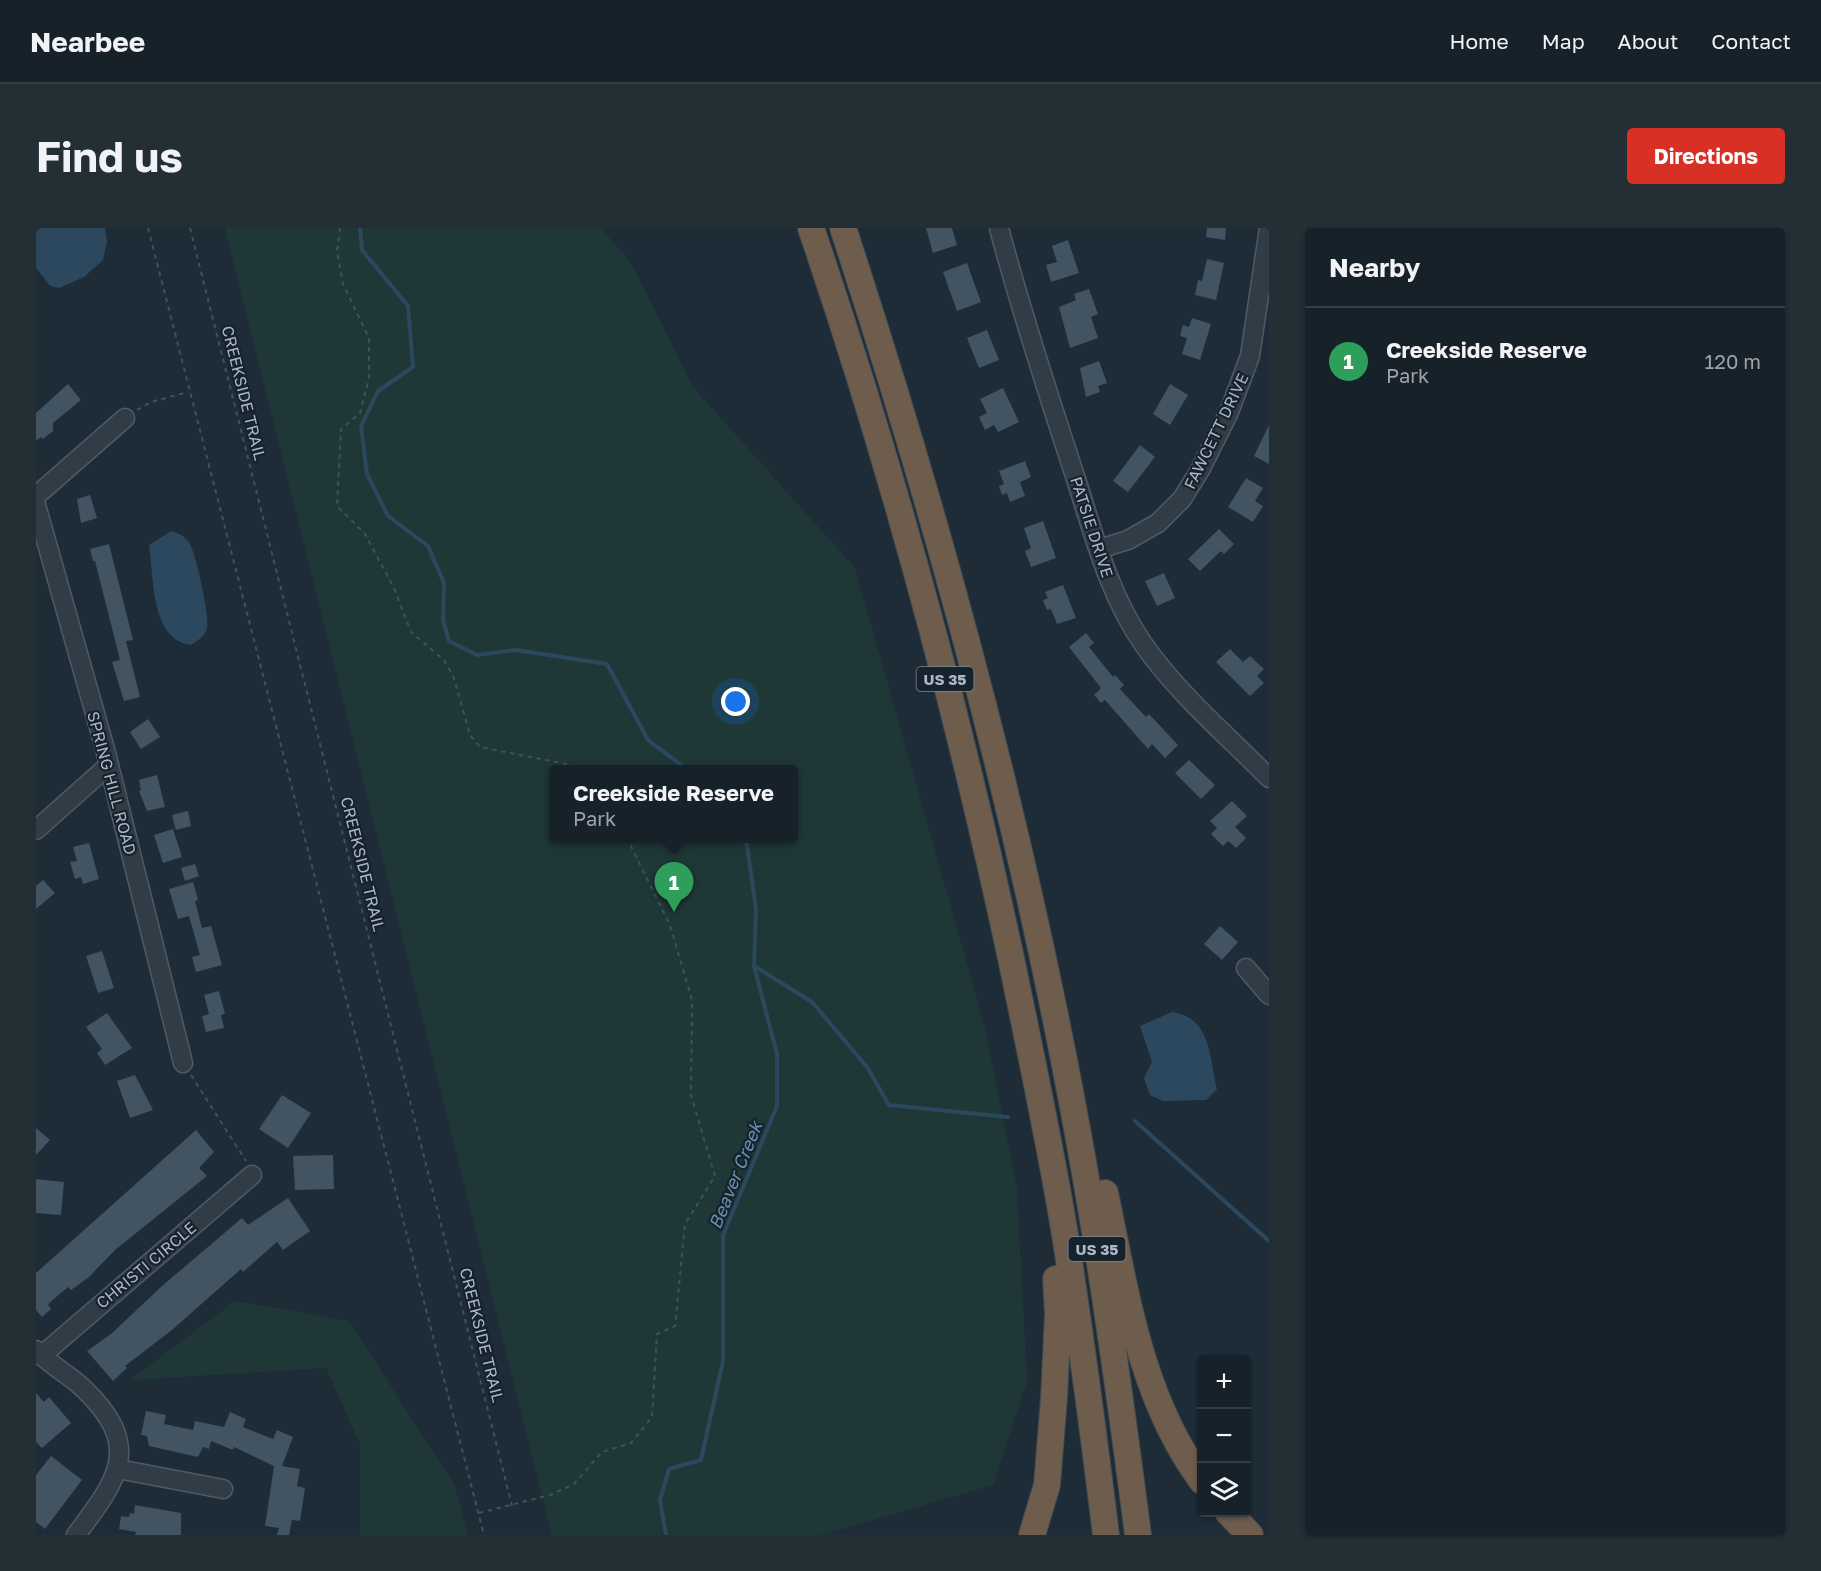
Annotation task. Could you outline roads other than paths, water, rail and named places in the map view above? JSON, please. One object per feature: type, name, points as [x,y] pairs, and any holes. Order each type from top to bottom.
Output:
[{"type":"highway","name":"US 35","points":[[811,228],[877,432],[936,642],[989,856],[1066,1239],[1106,1535]]},
{"type":"highway","name":"US 35","points":[[843,228],[941,543],[1044,965],[1091,1207],[1138,1535]]},
{"type":"highway","points":[[1044,965],[1080,1075],[1138,1349],[1162,1413],[1178,1444],[1197,1472]]},
{"type":"highway","points":[[1032,1535],[1047,1485],[1058,1313],[1047,1138]]},
{"type":"highway","points":[[1233,1517],[1250,1535]]},
{"type":"street","name":"PATSIE DRIVE","points":[[999,228],[1026,324],[1099,549],[1120,605],[1143,644],[1180,688],[1269,778]]},
{"type":"street","name":"FAWCETT DRIVE","points":[[1099,549],[1128,540],[1158,523],[1191,488],[1229,411],[1246,368],[1267,256],[1269,228]]},
{"type":"street","points":[[36,496],[125,418]]},
{"type":"street","name":"SPRING HILL ROAD","points":[[36,505],[109,765],[183,1063]]},
{"type":"street","points":[[36,830],[109,765]]},
{"type":"street","points":[[1246,968],[1269,995]]},
{"type":"street","name":"CHRISTI CIRCLE","points":[[38,1353],[252,1175]]},
{"type":"street","points":[[38,1353],[82,1387],[110,1421],[117,1439],[118,1469],[109,1491],[76,1535]]},
{"type":"street","points":[[118,1469],[223,1489]]},
{"type":"water","points":[[36,228],[105,228],[107,242],[103,260],[84,277],[59,288],[50,286],[36,268]]},
{"type":"water","points":[[171,531],[182,536],[190,544],[205,599],[207,628],[203,636],[191,645],[178,641],[168,632],[156,605],[149,545]]},
{"type":"water","points":[[1172,1012],[1185,1015],[1194,1022],[1206,1040],[1217,1089],[1206,1100],[1163,1101],[1150,1095],[1144,1078],[1152,1062],[1140,1026]]},
{"type":"waterway","name":"Beaver Creek","points":[[360,228],[362,250],[408,306],[413,367],[378,391],[361,426],[367,474],[388,516],[428,546],[444,583],[443,620],[449,641],[477,655],[516,650],[607,664],[648,740],[681,765]]},
{"type":"waterway","name":"Beaver Creek","points":[[666,1535],[660,1500],[669,1469],[701,1460],[723,1361],[723,1235],[777,1106],[777,1054],[754,966],[756,910],[746,843]]},
{"type":"waterway","points":[[754,966],[812,1002],[867,1067],[889,1105],[1008,1117]]},
{"type":"waterway","points":[[1135,1121],[1269,1241]]},
{"type":"place","name":"Creekside Reserve","points":[[674,912]]}]
